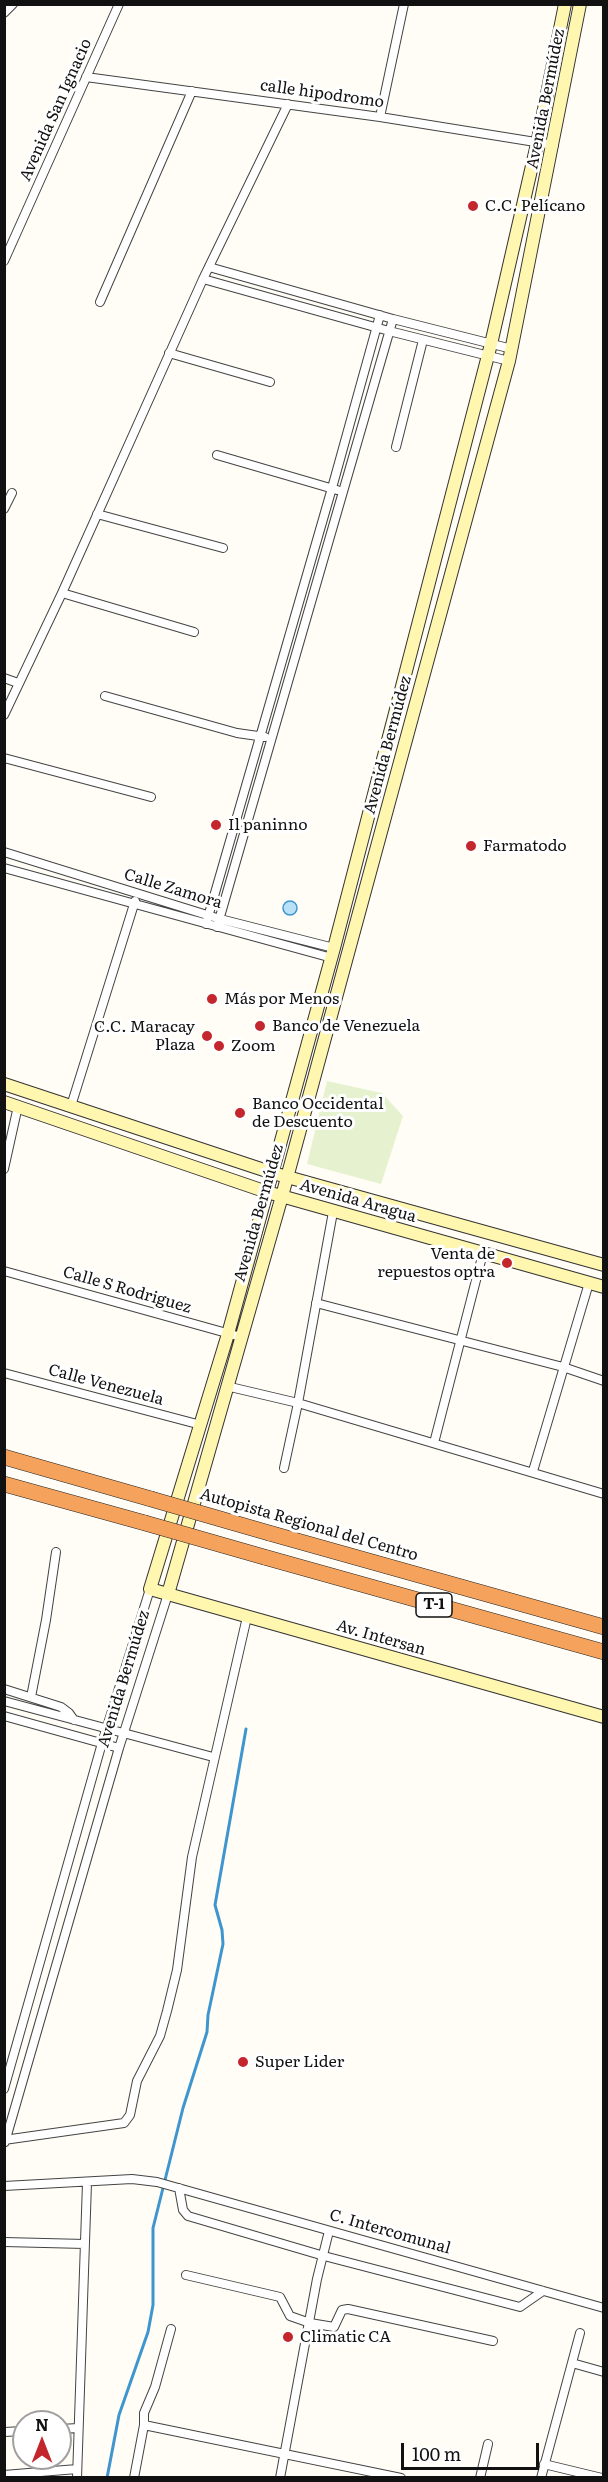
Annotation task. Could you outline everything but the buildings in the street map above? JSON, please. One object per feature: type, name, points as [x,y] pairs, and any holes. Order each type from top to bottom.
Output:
[{"type":"highway","name":"Autopista Regional del Centro","points":[[4,1457],[603,1627]]},
{"type":"highway","name":"T-1","points":[[4,1484],[603,1652]]},
{"type":"street","points":[[4,13],[13,4]]},
{"type":"street","name":"Avenida San Ignacio","points":[[4,261],[119,4]]},
{"type":"street","points":[[380,117],[404,4]]},
{"type":"street","name":"Avenida Bermúdez","points":[[5,2141],[119,1748],[168,1594],[226,1386],[267,1192],[333,953],[490,350],[537,144],[565,4]]},
{"type":"street","name":"Avenida Bermúdez","points":[[4,2088],[106,1729],[201,1425],[235,1335],[282,1196],[511,355],[580,4]]},
{"type":"street","name":"calle hipodromo","points":[[86,77],[380,117],[554,145]]},
{"type":"street","points":[[100,302],[192,91]]},
{"type":"street","points":[[4,715],[62,593],[203,279],[288,104]]},
{"type":"street","points":[[209,267],[393,318],[511,355]]},
{"type":"street","points":[[203,279],[423,340],[490,350]]},
{"type":"street","points":[[207,920],[380,315]]},
{"type":"street","points":[[218,923],[393,318]]},
{"type":"street","points":[[396,447],[423,340]]},
{"type":"street","points":[[169,353],[270,382]]},
{"type":"street","points":[[217,455],[343,492]]},
{"type":"street","points":[[4,509],[12,493]]},
{"type":"street","points":[[98,514],[223,548]]},
{"type":"street","points":[[62,593],[194,632]]},
{"type":"street","points":[[4,678],[18,683]]},
{"type":"street","points":[[105,696],[237,733],[271,739]]},
{"type":"street","points":[[4,758],[151,797]]},
{"type":"street","points":[[382,763],[399,768]]},
{"type":"street","name":"Calle Zamora","points":[[4,852],[137,893],[207,920]]},
{"type":"street","name":"Calle Zamora","points":[[4,868],[134,905],[207,920],[333,953]]},
{"type":"street","points":[[71,1106],[137,893]]},
{"type":"street","name":"Avenida Aragua","points":[[4,1084],[273,1173],[603,1265]]},
{"type":"street","name":"Avenida Aragua","points":[[4,1102],[267,1192],[603,1287]]},
{"type":"street","points":[[4,1169],[18,1106]]},
{"type":"street","points":[[284,1468],[333,1212]]},
{"type":"street","points":[[434,1443],[483,1253]]},
{"type":"street","name":"Calle S Rodriguez","points":[[4,1271],[235,1335]]},
{"type":"street","points":[[533,1472],[589,1283]]},
{"type":"street","points":[[316,1303],[563,1367],[603,1381]]},
{"type":"street","name":"Calle Venezuela","points":[[4,1373],[201,1425]]},
{"type":"street","points":[[226,1386],[298,1403],[603,1494]]},
{"type":"street","points":[[31,1696],[56,1552]]},
{"type":"street","name":"Av. Intersan","points":[[150,1589],[603,1717]]},
{"type":"street","points":[[5,2141],[124,2123],[130,2115],[137,2082],[160,2036],[177,1970],[190,1869],[213,1757],[247,1617]]},
{"type":"street","points":[[4,1689],[61,1707],[74,1720]]},
{"type":"street","points":[[4,1701],[213,1757]]},
{"type":"street","points":[[4,1716],[119,1748]]},
{"type":"street","name":"C. Intercomunal","points":[[4,2186],[132,2179],[157,2182],[603,2308]]},
{"type":"street","points":[[4,2475],[77,2473],[87,2183]]},
{"type":"street","points":[[179,2188],[183,2210],[188,2216],[324,2256],[520,2307],[543,2291]]},
{"type":"street","points":[[280,2478],[329,2231]]},
{"type":"street","points":[[4,2242],[85,2244]]},
{"type":"street","points":[[186,2275],[280,2297],[290,2316],[310,2323],[334,2327],[342,2310],[348,2309],[493,2341]]},
{"type":"street","points":[[134,2478],[144,2414],[155,2387],[171,2329]]},
{"type":"street","points":[[541,2478],[580,2333]]},
{"type":"street","points":[[572,2363],[603,2372]]},
{"type":"street","points":[[144,2425],[401,2478]]},
{"type":"street","points":[[72,2428],[78,2428]]},
{"type":"street","points":[[480,2478],[488,2444]]},
{"type":"street","points":[[544,2464],[602,2478]]},
{"type":"green space","points":[[327,1081],[382,1093],[403,1116],[381,1184],[307,1164]]},
{"type":"water","points":[[287,901],[293,901],[297,908],[293,915],[287,915],[283,911],[283,905]]},
{"type":"waterway","points":[[107,2478],[119,2415],[148,2332],[153,2305],[153,2228],[183,2108],[207,2032],[208,2015],[223,1944],[222,1930],[215,1905],[246,1729]]},
{"type":"place","name":"C.C. Pelícano","points":[[473,206]]},
{"type":"place","name":"Il paninno","points":[[216,825]]},
{"type":"place","name":"Farmatodo","points":[[471,846]]},
{"type":"place","name":"Más por Menos","points":[[212,999]]},
{"type":"place","name":"Banco de Venezuela","points":[[260,1026]]},
{"type":"place","name":"C.C. Maracay Plaza","points":[[207,1036]]},
{"type":"place","name":"Zoom","points":[[219,1046]]},
{"type":"place","name":"Banco Occidental de Descuento","points":[[240,1113]]},
{"type":"place","name":"Venta de repuestos optra","points":[[507,1263]]},
{"type":"place","name":"Super Lider","points":[[243,2062]]},
{"type":"place","name":"Climatic CA","points":[[288,2337]]}]
